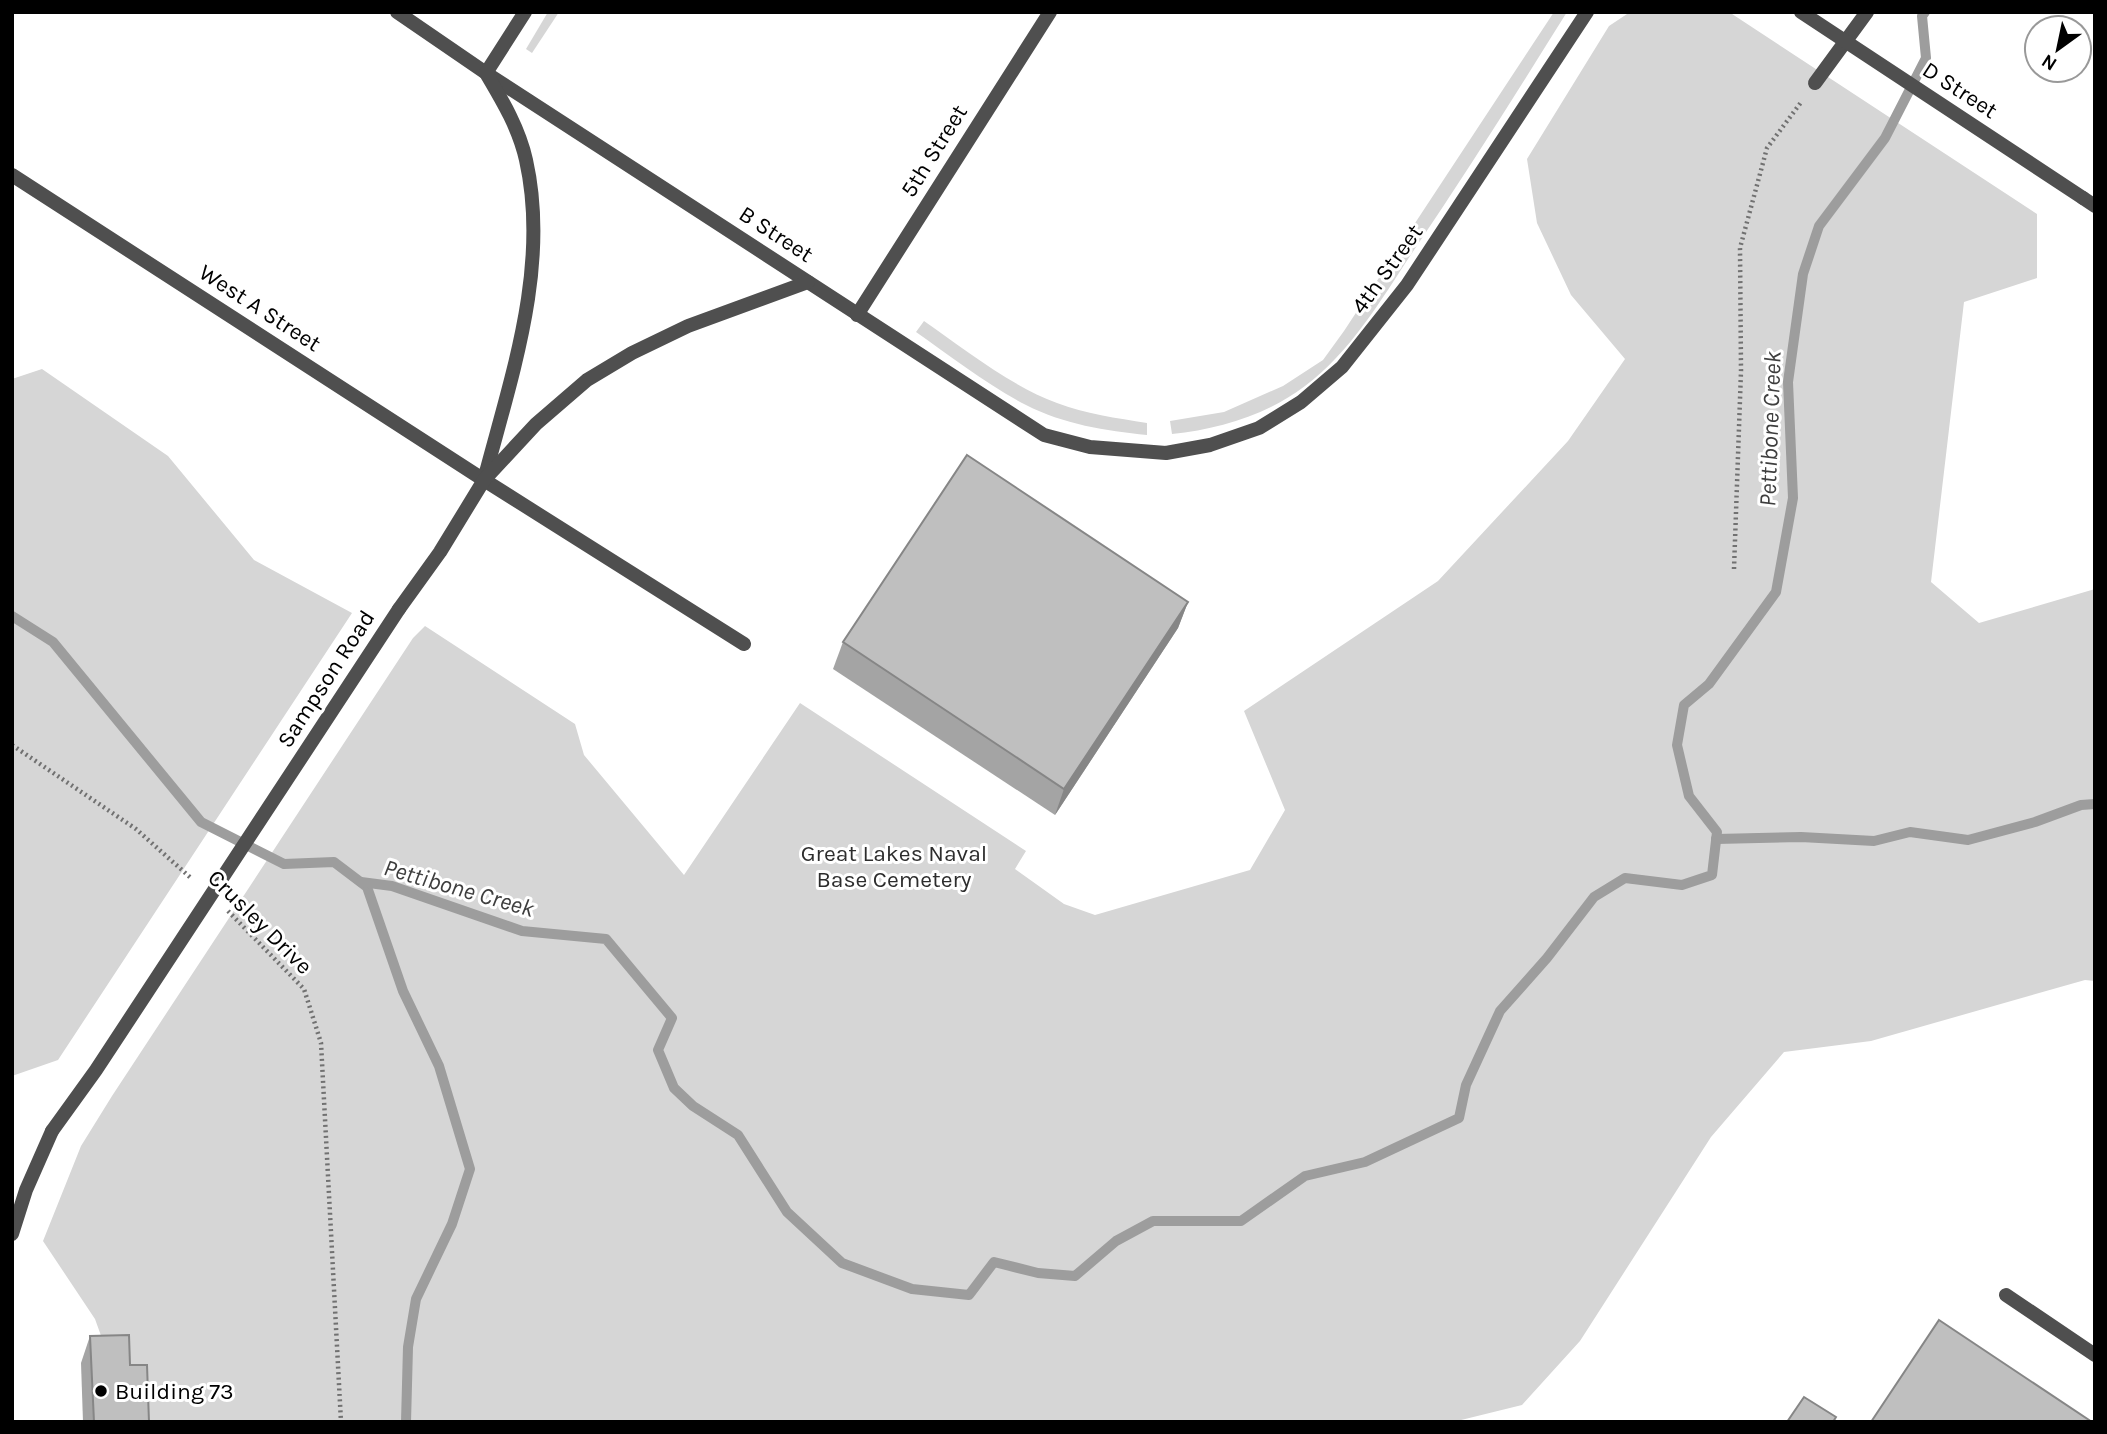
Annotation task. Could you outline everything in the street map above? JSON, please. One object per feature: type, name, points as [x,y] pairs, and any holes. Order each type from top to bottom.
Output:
[{"type":"street","name":"B Street","points":[[397,12],[1044,435],[1090,447],[1146,452]]},
{"type":"street","points":[[484,480],[524,330],[535,228],[526,159],[514,122],[486,72],[525,12]]},
{"type":"street","name":"5th Street","points":[[857,315],[1050,12]]},
{"type":"street","name":"4th Street","points":[[1146,452],[1167,453],[1210,445],[1259,428],[1301,402],[1342,368],[1407,285],[1587,12]]},
{"type":"street","name":"D Street","points":[[1801,12],[2089,202]]},
{"type":"street","points":[[1815,83],[1867,12]]},
{"type":"street","name":"West A Street","points":[[12,175],[744,645]]},
{"type":"street","name":"Sampson Road","points":[[12,1234],[26,1190],[52,1131],[138,1007],[399,609],[440,552],[484,480],[536,424],[587,380],[632,353],[688,326],[808,282]]},
{"type":"street","points":[[2006,1295],[2095,1355]]},
{"type":"path","points":[[1734,569],[1741,371],[1740,248],[1767,148],[1815,83]]},
{"type":"path","name":"Crusley Drive","points":[[12,744],[136,830],[197,884]]},
{"type":"path","name":"Crusley Drive","points":[[228,911],[304,989],[321,1043],[341,1422]]},
{"type":"green space","points":[[548,12],[559,12],[532,53],[526,49]]},
{"type":"green space","points":[[1554,12],[1567,12],[1473,162],[1390,287],[1337,357],[1305,386],[1259,413],[1225,424],[1172,434],[1170,421],[1224,412],[1283,386],[1323,360]]},
{"type":"green space","name":"Great Lakes Naval Base Cemetery","points":[[1630,12],[1729,12],[2037,214],[2037,278],[1964,302],[1931,582],[1979,623],[2095,589],[2095,981],[2085,980],[1871,1041],[1784,1052],[1711,1137],[1580,1341],[1522,1405],[1453,1422],[132,1422],[95,1319],[43,1241],[81,1146],[112,1096],[413,638],[425,626],[575,724],[584,755],[684,875],[800,703],[1026,851],[1015,869],[1064,904],[1095,915],[1250,870],[1285,810],[1244,711],[1438,581],[1568,441],[1625,359],[1571,295],[1537,223],[1527,159],[1609,26]]},
{"type":"green space","points":[[924,321],[988,366],[1040,396],[1079,410],[1147,423],[1147,435],[1085,426],[1026,405],[984,380],[916,332]]},
{"type":"green space","points":[[42,369],[168,456],[254,560],[352,613],[58,1060],[12,1076],[12,379]]},
{"type":"building","points":[[967,455],[1188,602],[1064,789],[843,642]]},
{"type":"building","points":[[1939,1320],[2092,1422],[1871,1422]]},
{"type":"building","points":[[129,1335],[130,1365],[147,1365],[149,1422],[94,1422],[90,1336]]},
{"type":"building","points":[[1804,1397],[1836,1417],[1833,1422],[1787,1422]]},
{"type":"waterway","name":"Pettibone Creek","points":[[361,882],[392,886],[522,931],[606,939],[672,1018],[658,1050],[674,1088],[693,1106],[738,1135],[787,1212],[842,1263],[912,1289],[969,1295],[994,1262],[1038,1273],[1075,1276],[1116,1241],[1153,1221],[1241,1221],[1305,1176],[1365,1162],[1459,1118],[1466,1085],[1500,1011],[1547,958],[1594,897],[1625,878],[1682,885],[1712,875],[1717,832],[1689,796],[1677,745],[1684,705],[1709,684],[1776,592],[1793,498],[1788,382],[1803,274],[1819,226],[1885,138],[1926,58],[1922,16],[1925,12]]},
{"type":"waterway","name":"Pettibone Creek","points":[[12,616],[53,642],[201,822],[284,864],[334,862],[367,887],[403,991],[439,1066],[470,1169],[452,1224],[416,1299],[408,1347],[406,1422]]},
{"type":"waterway","name":"Pettibone Creek","points":[[1716,839],[1801,837],[1874,841],[1910,832],[1968,840],[2035,822],[2081,805],[2095,804]]},
{"type":"place","name":"Building 73","points":[[101,1391]]}]
